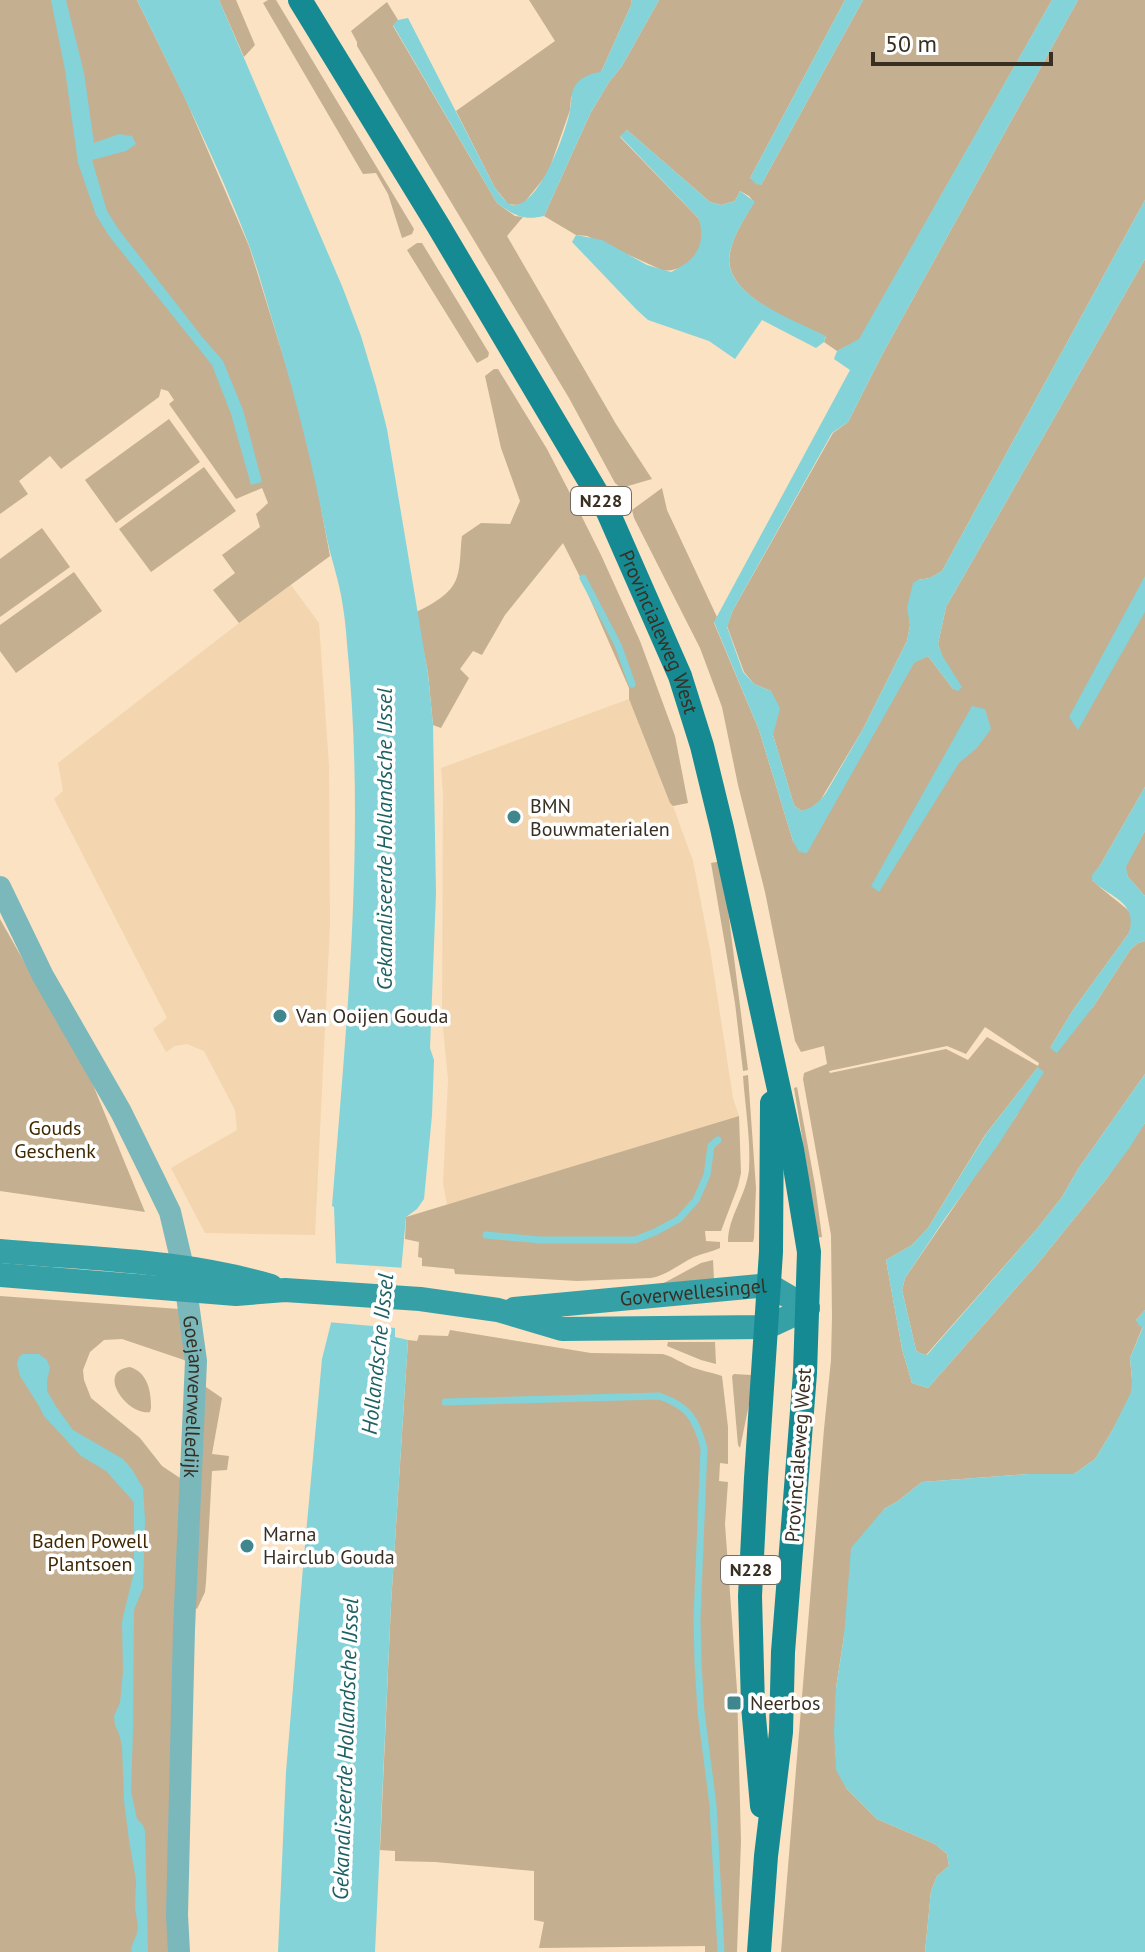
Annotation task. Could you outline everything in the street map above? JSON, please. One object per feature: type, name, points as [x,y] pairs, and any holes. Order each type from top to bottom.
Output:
[{"type":"main road","name":"Provincialeweg West","points":[[300,0],[608,512],[680,676],[702,746],[722,828],[792,1149],[809,1252],[805,1373],[783,1652],[781,1732],[766,1856],[759,1952]]},
{"type":"main road","name":"Provincialeweg West","points":[[766,1856],[753,1706],[750,1596],[769,1285],[772,1057]]},
{"type":"main road","name":"Goverwellesingel","points":[[0,1251],[185,1279],[236,1294],[285,1290],[420,1299],[498,1310],[562,1329],[767,1327],[808,1308]]},
{"type":"main road","name":"Goverwellesingel","points":[[0,1275],[185,1279]]},
{"type":"main road","name":"Goverwellesingel","points":[[498,1310],[769,1285],[808,1308]]},
{"type":"street","name":"Goejanverwelledijk","points":[[0,887],[43,976],[121,1112],[170,1212],[185,1279],[196,1361],[185,1615],[177,1915],[179,1952]]},
{"type":"shaded area","points":[[291,585],[319,623],[329,766],[330,924],[315,1235],[205,1233],[171,1168],[237,1130],[235,1110],[204,1051],[187,1044],[175,1046],[166,1052],[153,1029],[167,1018],[54,799],[63,791],[58,763]]},
{"type":"shaded area","points":[[629,699],[693,861],[733,1098],[739,1116],[447,1205],[443,1183],[448,1080],[442,1018],[441,768]]},
{"type":"green space","points":[[0,0],[137,0],[186,100],[249,246],[294,391],[314,470],[330,556],[239,623],[213,590],[235,573],[222,555],[260,527],[256,514],[268,503],[262,488],[236,499],[169,404],[174,400],[168,391],[161,389],[159,397],[61,469],[50,456],[19,481],[28,494],[0,514]]},
{"type":"green space","points":[[219,0],[236,0],[255,45],[244,57]]},
{"type":"green space","points":[[276,0],[414,229],[412,234],[402,238],[388,194],[376,173],[363,174],[263,3]]},
{"type":"green space","points":[[529,0],[631,0],[632,3],[601,72],[571,97],[570,110],[548,173],[524,203],[516,205],[508,204],[495,188],[456,111],[555,41]]},
{"type":"green space","points":[[659,0],[845,0],[750,178],[761,185],[863,0],[1052,0],[859,340],[837,351],[824,342],[826,337],[780,315],[749,294],[737,282],[730,268],[730,253],[754,202],[740,191],[735,201],[721,205],[710,202],[627,130],[620,137],[699,219],[701,245],[693,258],[682,267],[662,270],[587,236],[576,235],[544,216],[590,114],[622,66]]},
{"type":"green space","points":[[1078,0],[1145,0],[1145,200],[942,571],[918,580],[908,608],[910,625],[907,641],[863,729],[820,801],[810,809],[801,811],[794,805],[773,735],[771,691],[754,684],[744,672],[727,626],[733,610],[833,433],[848,422]]},
{"type":"green space","points":[[387,2],[398,20],[393,26],[497,203],[515,216],[523,217],[507,236],[616,424],[652,479],[621,488],[615,483],[569,398],[357,46],[351,31]]},
{"type":"green space","points":[[422,243],[489,353],[488,357],[477,363],[407,250]]},
{"type":"green space","points":[[1145,259],[1145,787],[1092,876],[1092,880],[1132,914],[1132,922],[1129,933],[1073,1010],[1050,1048],[1093,1007],[1130,950],[1145,941],[1145,1074],[1062,1197],[926,1355],[916,1350],[902,1290],[905,1278],[1017,1115],[1038,1067],[985,1135],[928,1228],[912,1245],[886,1260],[902,1349],[912,1383],[928,1388],[1039,1262],[1107,1178],[1145,1123],[1145,1310],[1136,1320],[1143,1326],[1130,1358],[1132,1392],[1095,1459],[1074,1474],[1028,1474],[922,1482],[884,1509],[844,1636],[836,1688],[835,1753],[846,1788],[877,1819],[935,1844],[947,1854],[949,1866],[937,1876],[931,1891],[925,1952],[781,1952],[831,1360],[831,1235],[803,1079],[804,1073],[827,1064],[824,1046],[801,1052],[795,1041],[765,892],[722,707],[700,648],[632,510],[662,488],[667,510],[717,617],[714,623],[759,730],[793,841],[806,853],[914,662],[928,656],[953,689],[938,644],[946,607]],"holes":[[[985,1027],[1039,1063],[1038,1066],[987,1037],[968,1060],[946,1049],[829,1071],[947,1046],[966,1054]]]},
{"type":"green space","points":[[498,369],[547,449],[640,641],[675,736],[688,803],[673,806],[670,803],[629,699],[629,688],[563,543],[505,615],[482,655],[473,651],[460,669],[469,678],[441,728],[433,725],[428,673],[416,612],[451,589],[457,577],[462,536],[481,523],[510,524],[520,501],[501,448],[485,376]]},
{"type":"green space","points":[[169,419],[200,462],[116,523],[85,480]]},
{"type":"green space","points":[[204,467],[236,511],[151,572],[119,529]]},
{"type":"green space","points":[[42,528],[70,567],[0,617],[0,559]]},
{"type":"green space","points":[[74,572],[102,611],[16,673],[0,651],[0,625]]},
{"type":"green space","points":[[1145,831],[1145,896],[1128,877],[1125,867]]},
{"type":"green space","points":[[722,861],[748,1070],[743,1071],[735,1003],[711,863]]},
{"type":"green space","name":"Gouds Geschenk","points":[[0,919],[91,1080],[145,1212],[0,1191]]},
{"type":"green space","points":[[748,1075],[756,1188],[754,1238],[753,1242],[728,1242],[749,1170],[743,1076]]},
{"type":"green space","points":[[797,1087],[822,1237],[816,1238],[794,1088]]},
{"type":"green space","points":[[739,1116],[741,1173],[738,1186],[721,1231],[705,1231],[706,1241],[720,1242],[720,1248],[694,1257],[663,1274],[651,1278],[577,1281],[455,1274],[454,1269],[422,1266],[422,1258],[418,1257],[419,1242],[405,1239],[406,1217]]},
{"type":"green space","points":[[713,1260],[714,1280],[662,1284],[701,1263]]},
{"type":"green space","name":"Baden Powell Plantsoen","points":[[0,1296],[179,1309],[187,1361],[122,1339],[104,1340],[90,1352],[83,1370],[91,1398],[140,1438],[162,1466],[183,1480],[174,1952],[0,1952]]},
{"type":"green space","points":[[450,1330],[591,1353],[663,1354],[693,1368],[722,1376],[728,1427],[728,1464],[720,1463],[719,1481],[728,1482],[725,1524],[737,1690],[741,1841],[737,1952],[705,1952],[705,1946],[539,1948],[544,1922],[534,1920],[534,1871],[395,1861],[395,1851],[380,1850],[391,1604],[408,1340],[417,1341],[419,1335],[448,1336]]},
{"type":"green space","points":[[668,1342],[715,1342],[716,1364],[667,1346]]},
{"type":"green space","points":[[130,1367],[141,1374],[147,1383],[150,1412],[132,1407],[118,1392],[115,1376],[120,1370]]},
{"type":"green space","points":[[751,1375],[753,1385],[740,1448],[732,1376]]},
{"type":"green space","points":[[203,1385],[222,1398],[212,1454],[229,1456],[227,1470],[212,1471],[205,1592],[197,1609],[194,1606]]},
{"type":"water","points":[[51,0],[66,0],[84,73],[94,143],[119,134],[132,136],[136,144],[126,151],[92,160],[107,211],[223,361],[243,410],[262,482],[251,485],[231,414],[212,365],[109,236],[96,215],[78,163]]},
{"type":"water","points":[[137,0],[219,0],[361,336],[387,429],[428,674],[433,725],[436,893],[430,1048],[434,1060],[432,1115],[424,1199],[406,1217],[395,1337],[408,1340],[391,1604],[375,1952],[278,1952],[286,1772],[303,1567],[322,1359],[331,1323],[336,1262],[332,1206],[355,855],[352,714],[345,620],[302,424],[252,254],[210,152]]},
{"type":"water","points":[[631,0],[659,0],[622,66],[590,114],[544,216],[524,217],[509,211],[497,203],[393,25],[398,20],[408,18],[495,188],[512,205],[522,203],[532,195],[550,167],[563,134],[573,89],[583,78],[601,72]]},
{"type":"water","points":[[845,0],[863,0],[761,185],[756,184],[750,178]]},
{"type":"water","points":[[1052,0],[1078,0],[848,422],[832,433],[733,610],[727,627],[743,672],[754,684],[771,691],[780,708],[773,735],[794,805],[801,811],[815,804],[826,793],[863,729],[907,641],[910,625],[907,608],[913,583],[942,571],[1145,200],[1145,259],[946,607],[938,644],[962,687],[958,691],[953,689],[928,656],[914,663],[807,853],[799,852],[759,730],[714,622],[850,370],[834,359],[837,351],[859,339]]},
{"type":"water","points":[[627,130],[710,202],[721,205],[735,201],[740,191],[755,202],[737,232],[730,252],[730,267],[748,294],[780,314],[826,336],[824,342],[816,348],[762,320],[735,359],[709,341],[648,320],[572,242],[576,235],[602,240],[647,265],[671,272],[697,251],[701,237],[699,219],[620,136]]},
{"type":"water","points":[[1145,576],[1145,612],[1078,730],[1069,717]]},
{"type":"water","points":[[972,706],[985,709],[991,729],[977,748],[959,763],[879,892],[871,886]]},
{"type":"water","points":[[1145,787],[1145,831],[1126,867],[1128,877],[1145,896],[1145,941],[1130,950],[1093,1007],[1057,1053],[1050,1048],[1073,1010],[1129,933],[1131,922],[1126,907],[1092,880],[1092,875]]},
{"type":"water","points":[[1038,1067],[1044,1072],[998,1145],[905,1278],[902,1290],[919,1353],[927,1355],[1036,1230],[1062,1197],[1145,1074],[1145,1123],[1107,1178],[1039,1262],[928,1388],[912,1383],[902,1349],[886,1260],[912,1245],[928,1228],[986,1134]]},
{"type":"water","points":[[1145,1310],[1145,1952],[925,1952],[931,1891],[937,1876],[949,1866],[947,1854],[935,1844],[877,1819],[846,1788],[836,1770],[836,1688],[844,1636],[851,1548],[884,1509],[922,1482],[1028,1474],[1074,1474],[1095,1459],[1131,1392],[1130,1358],[1143,1327],[1136,1320]]},
{"type":"water","points":[[23,1354],[39,1354],[47,1360],[50,1368],[47,1391],[73,1430],[123,1459],[143,1488],[143,1588],[134,1610],[131,1791],[137,1819],[145,1831],[148,1952],[132,1952],[131,1948],[138,1926],[136,1880],[124,1801],[122,1746],[114,1716],[120,1703],[123,1671],[122,1621],[134,1572],[134,1503],[106,1471],[81,1456],[44,1416],[20,1376],[17,1364]]},
{"type":"pier","points":[[332,1263],[406,1268],[399,1334],[412,1339],[395,1337],[395,1328],[327,1322]]},
{"type":"waterway","points":[[583,578],[618,645],[632,684]]},
{"type":"waterway","points":[[486,1235],[540,1240],[635,1240],[655,1232],[679,1219],[696,1200],[707,1175],[711,1146],[718,1140]]},
{"type":"waterway","points":[[445,1402],[659,1396],[678,1404],[694,1421],[704,1448],[698,1663],[713,1805],[721,1952]]},
{"type":"place","name":"BMN Bouwmaterialen","points":[[514,817]]},
{"type":"place","name":"Van Ooijen Gouda","points":[[280,1016]]},
{"type":"place","name":"Marna Hairclub Gouda","points":[[247,1546]]},
{"type":"place","name":"Neerbos","points":[[734,1703]]},
{"type":"water label","name":"Gekanaliseerde Hollandsche IJssel","points":[[384,839]]},
{"type":"water label","name":"Hollandsche IJssel","points":[[377,1354]]},
{"type":"water label","name":"Gekanaliseerde Hollandsche IJssel","points":[[345,1749]]}]
